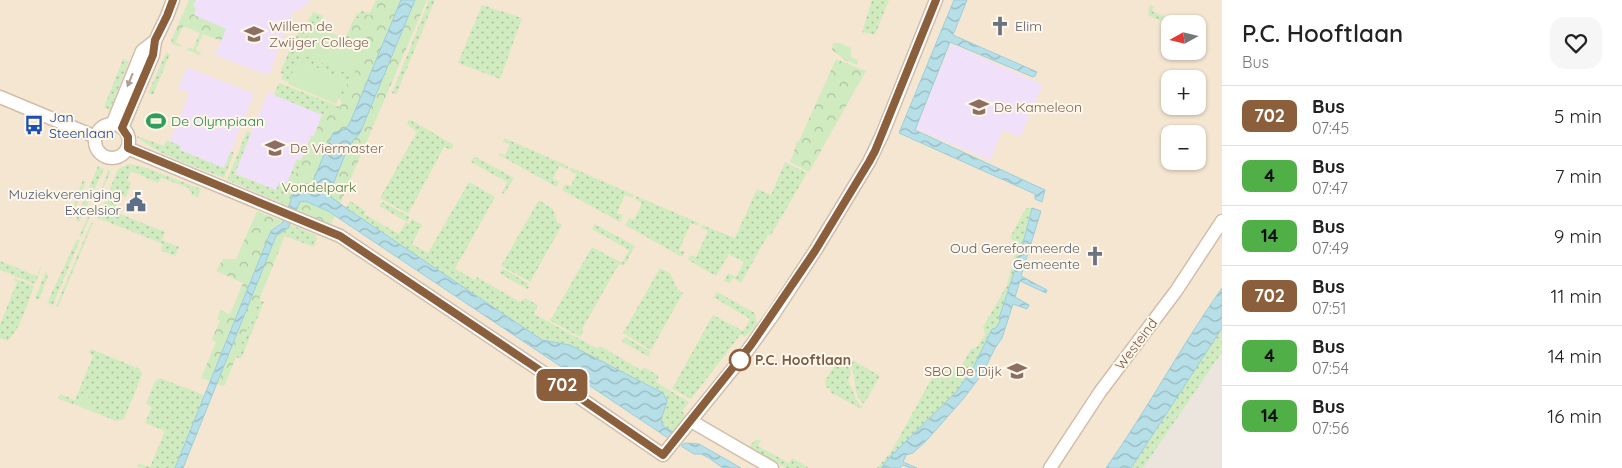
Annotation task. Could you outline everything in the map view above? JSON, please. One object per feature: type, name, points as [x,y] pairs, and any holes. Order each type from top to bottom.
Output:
[{"type":"street","points":[[117,126],[153,55],[155,40],[173,0]]},
{"type":"street","points":[[128,148],[340,236],[538,369],[667,450],[745,354],[815,251],[869,162],[879,143],[936,0]]},
{"type":"street","points":[[0,97],[96,137]]},
{"type":"street","points":[[117,126],[128,137],[128,148],[119,157],[108,158],[97,149],[96,137],[102,128],[117,126]]},
{"type":"street","name":"Westeind","points":[[1050,468],[1100,392],[1176,290],[1222,221]]},
{"type":"street","points":[[688,425],[772,468]]},
{"type":"shaded area","points":[[0,0],[1222,0],[1222,468],[0,468]]},
{"type":"shaded area","name":"Willem de Zwijger College","points":[[196,0],[312,0],[299,10],[293,12],[269,75],[215,55],[226,29],[194,15],[193,6]]},
{"type":"shaded area","name":"De Kameleon","points":[[951,44],[1043,85],[1020,137],[1003,130],[990,160],[916,129]]},
{"type":"shaded area","points":[[187,67],[254,94],[224,168],[180,150],[170,141],[189,93],[178,88]]},
{"type":"shaded area","name":"De Viermaster","points":[[268,92],[323,115],[313,137],[311,136],[301,161],[297,159],[287,184],[276,190],[234,173]]},
{"type":"shaded area","points":[[1222,340],[1222,468],[1141,468]]},
{"type":"green space","points":[[189,0],[196,0],[193,6],[196,8],[194,15],[226,29],[221,41],[203,34],[196,50],[201,53],[200,55],[187,50],[188,47],[193,49],[200,33],[183,26],[176,42],[181,47],[172,44],[171,41]]},
{"type":"green space","points":[[376,0],[401,0],[289,206],[227,180],[247,131],[251,133],[235,174],[276,190],[280,181],[287,183],[297,159],[301,160],[311,136],[314,136],[322,115],[274,95],[279,83],[338,106],[342,103],[338,98],[345,80],[298,60],[289,82],[281,79],[283,74],[280,73],[295,37],[314,12],[325,19],[323,25],[319,23],[318,27],[313,25],[301,54],[364,46],[345,39],[357,13],[359,14],[361,10],[370,13]]},
{"type":"green space","name":"Vondelpark","points":[[377,0],[427,0],[331,225],[282,203],[328,107],[340,108],[350,74],[353,75],[366,43],[348,34],[355,17],[360,19],[362,13],[370,16]]},
{"type":"green space","points":[[429,0],[435,0],[396,95],[392,93]]},
{"type":"green space","points":[[872,0],[889,0],[875,35],[862,32]]},
{"type":"green space","points":[[482,5],[522,18],[500,79],[458,63]]},
{"type":"green space","points":[[1150,5],[1154,6],[1152,11],[1161,15],[1161,21],[1149,16]]},
{"type":"green space","points":[[312,26],[364,46],[353,76],[301,54]]},
{"type":"green space","points":[[833,43],[840,43],[851,48],[851,57],[858,60],[857,65],[845,60],[832,50]]},
{"type":"green space","points":[[166,53],[170,54],[153,95],[148,93]]},
{"type":"green space","points":[[123,59],[129,61],[110,110],[104,107]]},
{"type":"green space","points":[[836,59],[866,71],[809,172],[790,162],[796,142],[799,141]]},
{"type":"green space","points":[[298,60],[346,80],[336,104],[288,84]]},
{"type":"green space","points":[[409,119],[454,145],[451,150],[444,147],[408,214],[380,198],[417,132],[407,124]]},
{"type":"green space","points":[[137,136],[164,146],[166,140],[181,146],[180,150],[224,168],[231,151],[234,153],[224,178],[168,156]]},
{"type":"green space","points":[[504,138],[568,166],[567,169],[559,166],[553,179],[559,181],[557,187],[499,155],[499,153],[505,155],[510,145],[503,142]]},
{"type":"green space","points":[[474,156],[514,178],[504,194],[502,193],[507,182],[471,162]]},
{"type":"green space","points":[[785,162],[807,173],[771,235],[768,235],[741,283],[733,278],[730,283],[724,281],[728,273],[736,277],[744,262],[729,254],[716,276],[688,260],[690,255],[696,257],[708,231],[701,228],[702,225],[735,238],[757,189],[771,195]]},
{"type":"green space","points":[[129,164],[144,167],[201,189],[198,197],[191,195],[192,192],[189,191],[189,188],[161,178],[158,183],[131,171],[127,181],[131,183],[126,197],[122,196],[119,198],[115,212],[165,232],[162,240],[179,247],[175,256],[161,251],[163,244],[98,218],[118,169]]},
{"type":"green space","points":[[98,166],[104,169],[79,222],[76,220]]},
{"type":"green space","points":[[570,167],[634,195],[633,198],[625,195],[617,213],[623,215],[620,222],[562,190],[565,184],[571,186],[576,174],[569,170]]},
{"type":"green space","points":[[108,170],[111,171],[81,237],[79,235],[100,194]]},
{"type":"green space","points":[[83,180],[86,181],[72,218],[69,219],[69,216]]},
{"type":"green space","points":[[469,182],[495,197],[455,269],[475,280],[477,277],[520,302],[525,298],[538,305],[534,314],[598,349],[600,346],[641,370],[644,367],[659,376],[656,382],[689,402],[682,411],[686,416],[673,432],[663,426],[661,420],[667,401],[658,390],[570,345],[542,340],[346,208],[350,201],[366,211],[364,214],[399,234],[406,222],[409,224],[412,219],[422,225],[412,244],[428,253]]},
{"type":"green space","points":[[636,196],[699,223],[698,226],[691,223],[679,250],[685,252],[682,257],[625,225],[629,218],[634,220],[642,203],[635,199]]},
{"type":"green space","points":[[539,200],[553,209],[557,222],[562,225],[530,282],[501,266]]},
{"type":"green space","points":[[383,202],[410,217],[407,222],[379,206]]},
{"type":"green space","points":[[1026,208],[1032,208],[1021,250],[999,318],[1000,320],[996,328],[992,329],[972,370],[957,391],[881,468],[877,468],[891,452],[939,365],[960,369],[971,349],[977,347],[985,334],[983,327],[1007,285],[1017,246],[1010,237]]},
{"type":"green space","points":[[257,211],[282,221],[271,231],[210,381],[201,378],[216,342],[212,339],[220,320],[217,319],[220,310],[230,314],[243,283],[216,271],[223,259],[236,259]]},
{"type":"green space","points":[[91,223],[93,223],[58,307],[56,306]]},
{"type":"green space","points":[[289,224],[315,235],[317,239],[314,247],[285,236]]},
{"type":"green space","points":[[595,224],[635,246],[624,266],[619,264],[582,329],[580,337],[549,320],[592,247],[622,263],[629,250],[592,229]]},
{"type":"green space","points":[[288,228],[225,385],[221,386],[217,383],[276,236]]},
{"type":"green space","points":[[77,239],[80,240],[53,305],[47,303]]},
{"type":"green space","points":[[0,261],[37,276],[42,266],[35,284],[0,270]]},
{"type":"green space","points":[[660,268],[670,273],[678,290],[683,293],[651,350],[623,333]]},
{"type":"green space","points":[[504,269],[529,284],[527,286],[530,288],[527,289],[499,273]]},
{"type":"green space","points":[[46,271],[48,276],[39,300],[35,298]]},
{"type":"green space","points":[[14,278],[34,286],[20,323],[7,341],[0,338],[0,325],[17,282],[13,280]]},
{"type":"green space","points":[[717,292],[755,313],[757,325],[745,337],[741,334],[691,399],[671,388],[713,315],[743,331],[750,319],[713,297]]},
{"type":"green space","points":[[259,300],[264,302],[241,359],[236,357]]},
{"type":"green space","points":[[1222,328],[1222,352],[1143,468],[1131,468]]},
{"type":"green space","points":[[625,337],[650,351],[649,357],[621,341]]},
{"type":"green space","points":[[91,349],[140,369],[142,375],[124,419],[116,421],[91,411],[86,388],[78,406],[58,399],[60,394],[75,400],[93,356],[89,353]]},
{"type":"green space","points":[[844,355],[880,376],[864,404],[856,393],[854,375],[848,363],[842,358]]},
{"type":"green space","points":[[839,358],[850,369],[851,375],[848,381],[857,400],[863,407],[861,409],[830,392],[831,390],[826,387],[825,381]]},
{"type":"green space","points":[[160,378],[204,395],[175,468],[142,468],[137,466],[138,463],[150,467],[165,431],[145,423],[152,407],[146,404],[155,381]]},
{"type":"green space","points":[[86,387],[91,411],[78,406]]},
{"type":"green space","points":[[755,440],[761,440],[758,446],[789,463],[792,458],[808,467],[786,468],[749,447]]},
{"type":"water","points":[[401,0],[415,0],[360,133],[348,147],[330,192],[331,197],[542,340],[570,345],[663,393],[667,401],[661,420],[663,426],[673,432],[668,438],[328,211],[305,201],[300,202],[288,228],[276,236],[183,468],[175,468],[271,231],[282,223],[293,195],[311,186],[333,133],[349,125]]},
{"type":"water","points":[[954,0],[967,0],[953,35],[1037,72],[1033,77],[950,42],[915,130],[1045,190],[1042,202],[1035,199],[1035,194],[899,133]]},
{"type":"water","points":[[1032,208],[1041,211],[1021,276],[1047,290],[1046,293],[1020,281],[1015,297],[1029,305],[1027,309],[1013,304],[1002,338],[982,374],[964,398],[927,440],[913,453],[906,455],[903,462],[917,468],[903,465],[900,468],[881,468],[957,391],[972,370],[992,329],[996,328],[1000,321],[999,318],[1021,250]]},
{"type":"water","points":[[1222,288],[1222,328],[1131,468],[1106,468],[1136,424],[1192,332]]},
{"type":"water","points":[[687,443],[699,444],[741,468],[723,468],[709,458],[701,454],[694,454],[681,446]]},
{"type":"bus line","name":"702","points":[[173,0],[155,40],[153,55],[122,128],[129,140],[128,148],[340,236],[663,455],[702,408],[773,314],[815,251],[869,162],[936,0]]},
{"type":"place","name":"Elim","points":[[1000,26]]},
{"type":"place","name":"Willem de Zwijger College","points":[[254,34]]},
{"type":"place","name":"De Kameleon","points":[[979,107]]},
{"type":"place","name":"De Olympiaan","points":[[156,121]]},
{"type":"place","name":"Jan Steenlaan","points":[[34,125]]},
{"type":"place","name":"De Viermaster","points":[[275,148]]},
{"type":"place","name":"Muziekvereniging Excelsior","points":[[136,202]]},
{"type":"place","name":"Oud Gereformeerde Gemeente","points":[[1095,256]]},
{"type":"place","name":"P.C. Hooftlaan","points":[[740,360]]},
{"type":"place","name":"SBO De Dijk","points":[[1017,371]]}]
